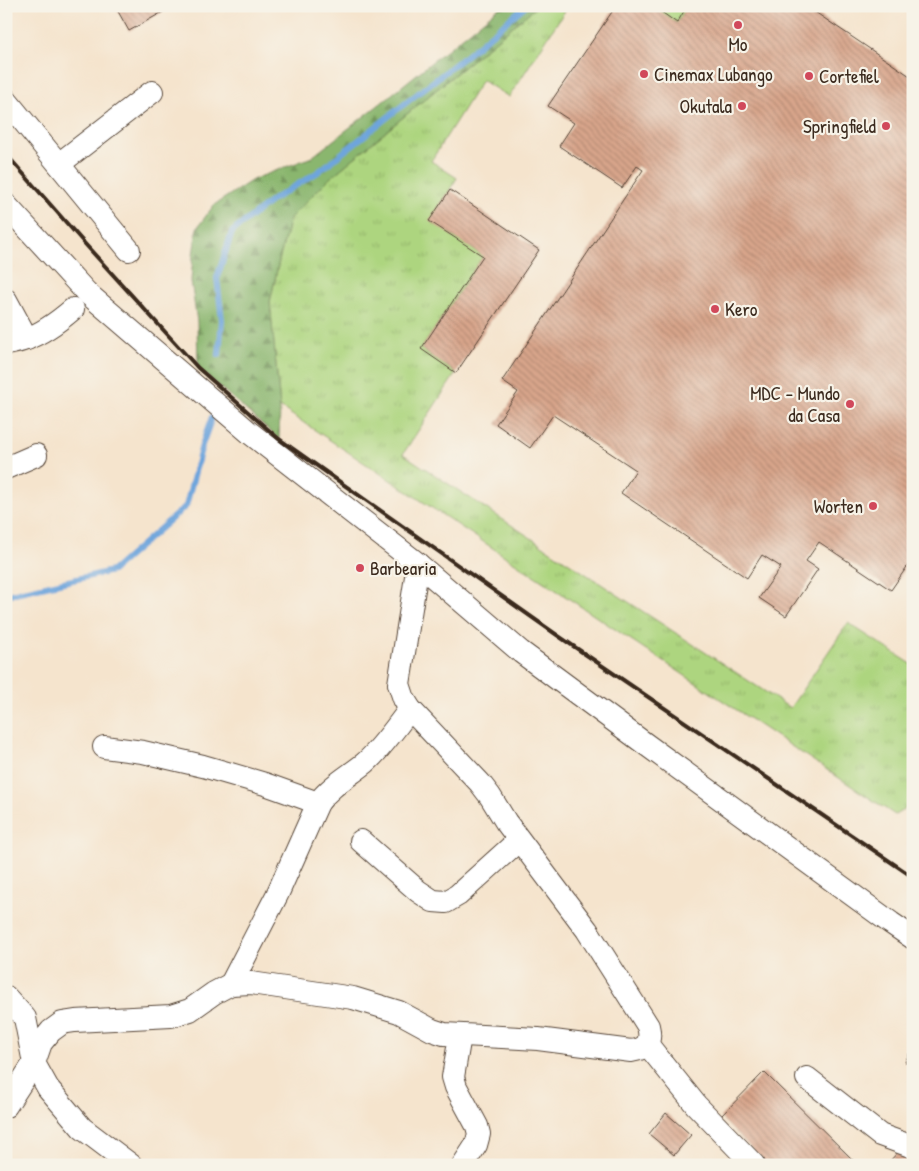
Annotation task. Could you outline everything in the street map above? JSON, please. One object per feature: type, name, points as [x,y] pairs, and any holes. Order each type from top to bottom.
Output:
[{"type":"street","points":[[59,164],[152,92]]},
{"type":"street","points":[[6,100],[129,250]]},
{"type":"street","points":[[6,204],[86,292],[250,433],[418,564],[521,652],[913,938]]},
{"type":"street","points":[[6,300],[16,342],[57,322],[73,309]]},
{"type":"street","points":[[6,468],[36,455]]},
{"type":"street","points":[[6,1106],[34,1063],[41,1043],[62,1023],[171,1016],[190,1010],[214,993],[231,984],[251,983],[353,998],[399,1012],[432,1030],[444,1034],[538,1039],[631,1052],[641,1050],[648,1044],[650,1035],[648,1026],[587,930],[519,840],[480,783],[410,709],[404,699],[399,684],[418,564]]},
{"type":"street","points":[[231,984],[277,895],[318,803],[324,794],[377,751],[410,709]]},
{"type":"street","points":[[104,747],[144,752],[203,766],[265,784],[318,803]]},
{"type":"street","points":[[361,840],[418,892],[433,901],[446,902],[458,895],[519,840]]},
{"type":"street","points":[[6,997],[24,1018],[34,1063],[48,1088],[82,1128],[132,1165]]},
{"type":"street","points":[[460,1036],[453,1077],[479,1134],[476,1145],[463,1165]]},
{"type":"street","points":[[648,1044],[696,1105],[754,1165]]},
{"type":"street","points":[[807,1078],[880,1135],[913,1147]]},
{"type":"green space","points":[[501,6],[537,6],[330,178],[290,218],[270,302],[280,407],[279,439],[198,368],[197,322],[191,281],[197,228],[214,205],[254,179],[312,157]]},
{"type":"green space","points":[[537,6],[568,6],[509,97],[482,80],[431,161],[457,178],[430,221],[483,256],[421,349],[456,373],[403,454],[790,708],[848,623],[913,665],[913,804],[895,815],[280,407],[270,302],[290,218],[330,178]]},
{"type":"green space","points":[[653,6],[687,6],[677,23]]},
{"type":"building","points":[[115,6],[166,6],[168,9],[129,31]]},
{"type":"building","points":[[616,6],[653,6],[677,23],[687,6],[806,6],[913,78],[913,558],[891,590],[819,542],[806,561],[818,569],[786,616],[759,598],[781,567],[762,555],[747,578],[621,493],[636,470],[553,415],[530,448],[496,424],[518,392],[502,381],[643,170],[637,166],[622,188],[559,146],[574,123],[548,106]]},
{"type":"building","points":[[450,190],[539,250],[456,373],[421,349],[483,256],[429,221]]},
{"type":"building","points":[[913,1046],[913,1065],[905,1062]]},
{"type":"building","points":[[764,1072],[858,1165],[768,1165],[720,1117]]},
{"type":"building","points":[[666,1113],[691,1135],[674,1155],[649,1134]]},
{"type":"building","points":[[901,1149],[913,1161],[913,1165],[886,1165]]},
{"type":"waterway","points":[[219,355],[222,320],[217,278],[232,232],[272,200],[318,172],[468,54],[525,6]]},
{"type":"waterway","points":[[6,595],[112,571],[186,506],[202,445],[212,417]]},
{"type":"railway","points":[[6,154],[198,368],[279,439],[557,635],[913,877]]},
{"type":"place","name":"Mo","points":[[738,25]]},
{"type":"place","name":"Cinemax Lubango","points":[[644,74]]},
{"type":"place","name":"Cortefiel","points":[[809,76]]},
{"type":"place","name":"Okutala","points":[[742,106]]},
{"type":"place","name":"Springfield","points":[[886,126]]},
{"type":"place","name":"Kero","points":[[715,309]]},
{"type":"place","name":"MDC - Mundo da Casa","points":[[850,404]]},
{"type":"place","name":"Worten","points":[[873,506]]},
{"type":"place","name":"Barbearia","points":[[360,568]]}]
